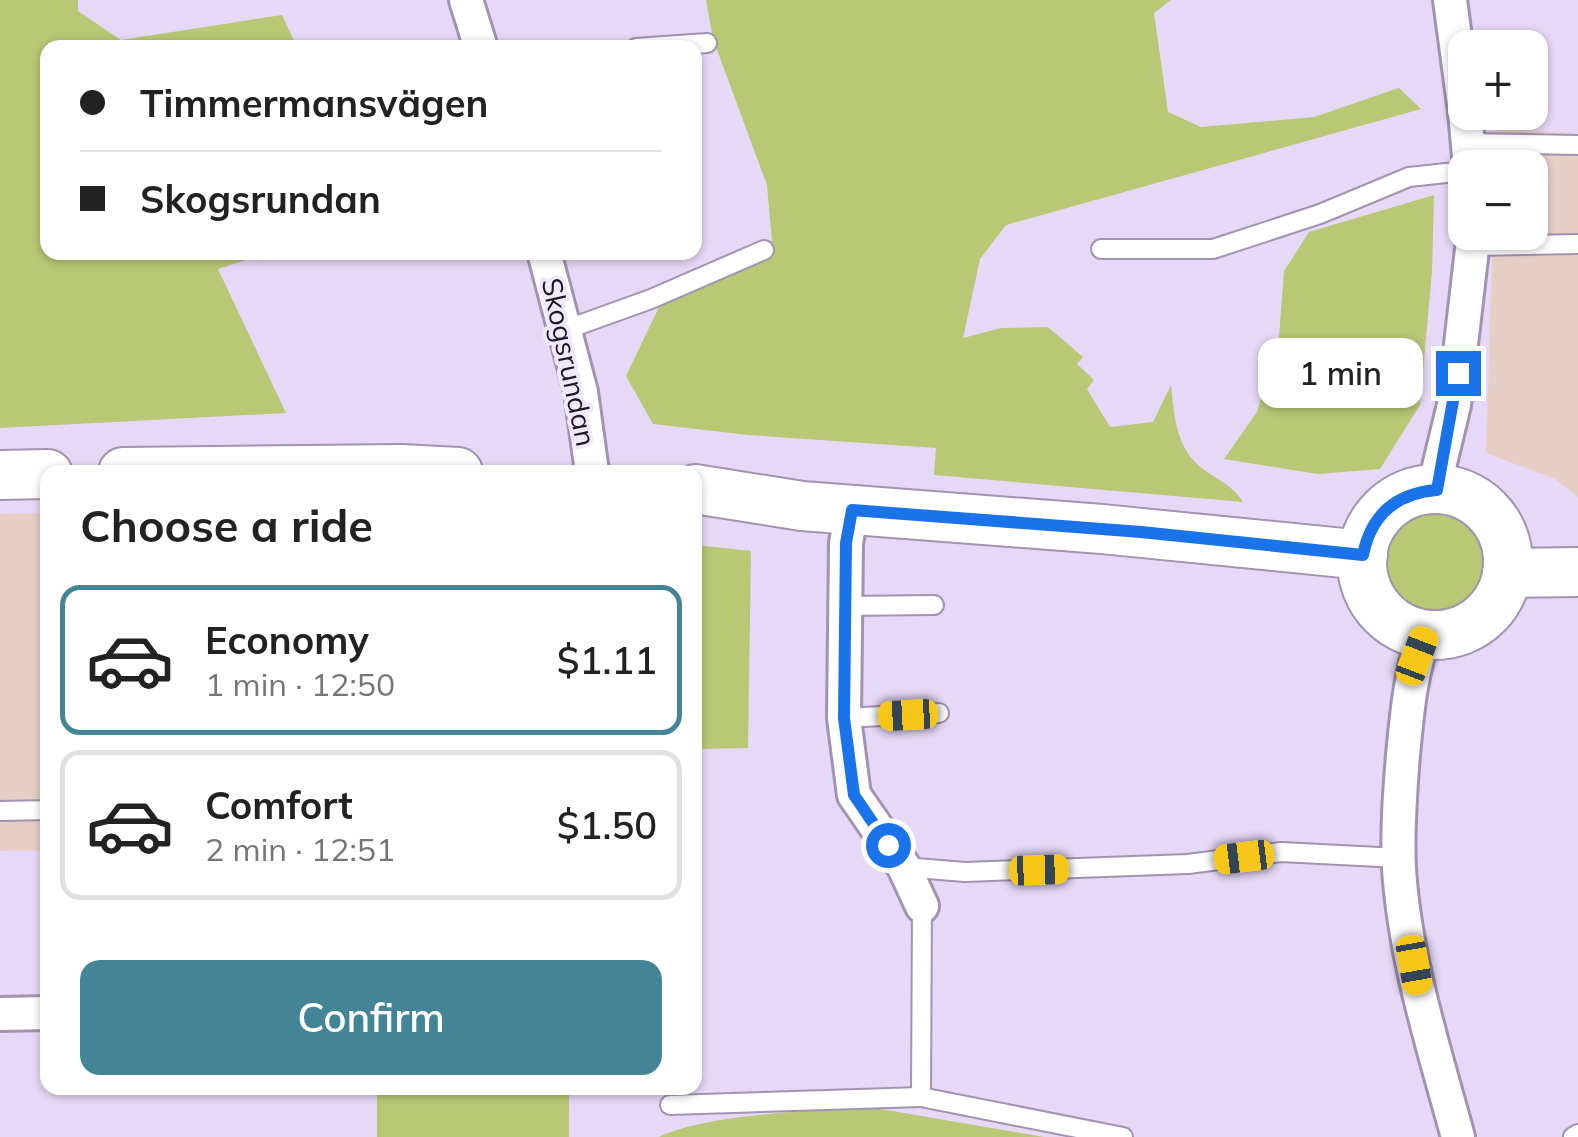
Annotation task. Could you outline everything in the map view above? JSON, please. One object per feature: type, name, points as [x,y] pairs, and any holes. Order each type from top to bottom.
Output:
[{"type":"street","points":[[466,0],[478,40]]},
{"type":"street","points":[[1452,0],[1467,141]]},
{"type":"street","points":[[1437,490],[1454,405],[1473,250]]},
{"type":"street","name":"Skogsrundan","points":[[546,260],[581,392],[591,465]]},
{"type":"street","points":[[0,475],[40,474]]},
{"type":"street","points":[[702,490],[852,510],[1363,555]]},
{"type":"street","points":[[1437,490],[1467,497],[1490,516],[1505,542],[1507,573],[1496,603],[1472,625],[1442,635],[1425,635],[1407,630],[1378,608],[1363,574],[1363,555],[1366,538],[1387,508],[1419,491],[1437,490]]},
{"type":"street","points":[[852,510],[846,543],[844,718],[854,795],[904,868],[922,906]]},
{"type":"street","points":[[1507,573],[1578,572]]},
{"type":"street","points":[[1425,635],[1417,656],[1407,716],[1400,858],[1419,996],[1458,1137]]},
{"type":"street","points":[[0,1014],[40,1013]]},
{"type":"lane","points":[[702,43],[708,43]]},
{"type":"lane","points":[[1100,248],[1213,248],[1320,214],[1409,178],[1467,141],[1578,145]]},
{"type":"lane","points":[[1548,243],[1578,244]]},
{"type":"lane","points":[[566,330],[651,300],[764,250]]},
{"type":"lane","points":[[845,606],[934,605]]},
{"type":"lane","points":[[844,718],[939,713]]},
{"type":"lane","points":[[0,811],[40,810]]},
{"type":"lane","points":[[904,868],[965,872],[1188,864],[1281,852],[1400,858]]},
{"type":"lane","points":[[921,1097],[922,906]]},
{"type":"lane","points":[[670,1106],[921,1097],[1122,1137]]},
{"type":"shaded area","points":[[1497,130],[1578,134],[1578,497],[1555,479],[1486,453],[1492,250],[1548,250],[1548,150],[1496,150]]},
{"type":"shaded area","points":[[40,513],[40,850],[0,851],[0,514]]},
{"type":"green space","points":[[0,0],[78,0],[78,11],[121,40],[40,40],[40,260],[246,260],[218,269],[286,413],[0,428]]},
{"type":"green space","points":[[706,0],[1171,0],[1154,13],[1168,112],[1201,127],[1314,117],[1399,88],[1421,109],[1006,225],[980,259],[963,338],[1001,328],[1048,327],[1083,357],[1077,364],[1094,380],[1087,389],[1110,427],[1153,422],[1171,385],[1176,425],[1188,453],[1243,502],[934,475],[936,448],[653,424],[626,376],[660,305],[772,241],[767,185],[713,39]]},
{"type":"green space","points":[[282,15],[294,40],[121,40]]},
{"type":"green space","points":[[1434,195],[1432,271],[1420,405],[1380,469],[1318,474],[1224,459],[1257,412],[1279,337],[1284,271],[1309,232]]},
{"type":"green space","points":[[1435,513],[1454,517],[1470,527],[1480,543],[1484,562],[1480,581],[1470,597],[1454,607],[1435,611],[1416,607],[1400,597],[1390,581],[1386,562],[1390,543],[1400,527],[1416,517]]},
{"type":"green space","points":[[702,546],[751,551],[748,748],[702,749]]},
{"type":"green space","points":[[377,1095],[569,1095],[569,1137],[377,1137]]},
{"type":"green space","points":[[863,1106],[1044,1137],[659,1137],[703,1123]]},
{"type":"route","points":[[888,845],[854,795],[844,718],[846,543],[852,510],[1141,532],[1363,555],[1366,538],[1387,508],[1419,491],[1437,490],[1458,373]]}]
